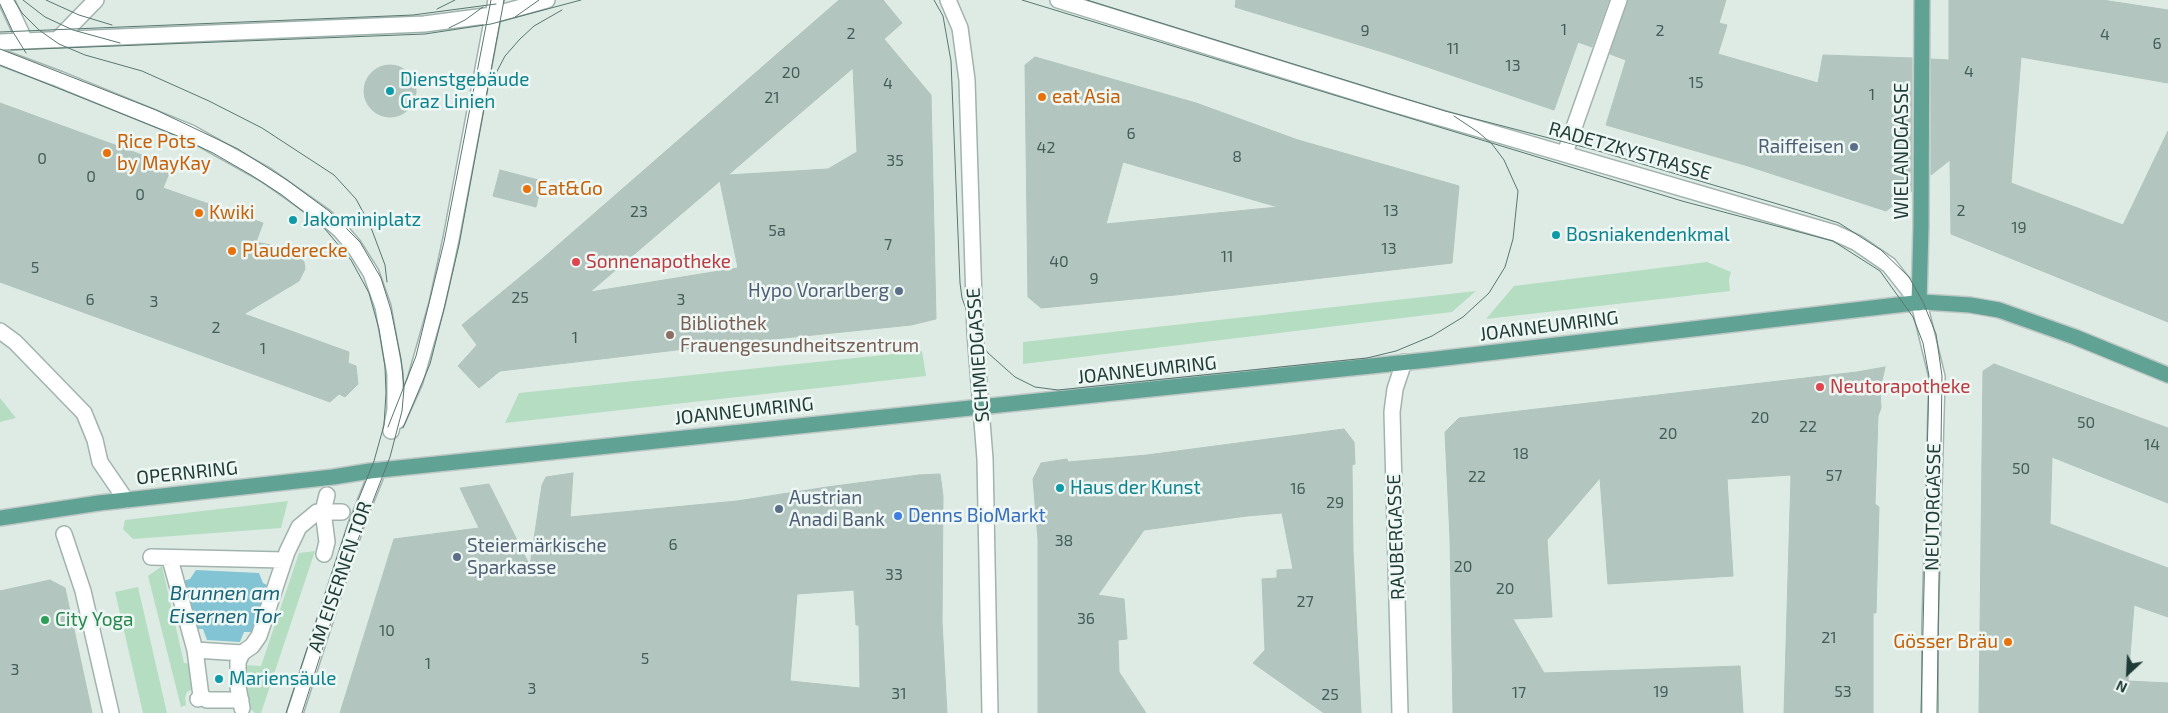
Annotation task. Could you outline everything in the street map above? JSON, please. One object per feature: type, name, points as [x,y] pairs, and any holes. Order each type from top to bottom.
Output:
[{"type":"main road","name":"WIELANDGASSE","points":[[1919,303],[1922,217],[1922,0]]},
{"type":"main road","name":"JOANNEUMRING","points":[[378,470],[1404,362],[1919,303]]},
{"type":"main road","points":[[1919,303],[1970,305],[1999,310],[2075,336],[2168,375]]},
{"type":"main road","name":"OPERNRING","points":[[0,518],[126,500],[378,470]]},
{"type":"street","points":[[6,0],[25,41]]},
{"type":"street","points":[[57,40],[96,0]]},
{"type":"street","points":[[0,57],[191,133],[266,175],[309,205],[341,231],[354,246],[371,272],[383,307],[395,374],[395,410],[391,431],[411,391],[427,345],[451,239],[496,0]]},
{"type":"street","points":[[0,42],[424,24],[493,15],[546,0]]},
{"type":"street","name":"SCHMIEDGASSE","points":[[948,0],[960,28],[967,80],[975,333],[982,407],[990,713]]},
{"type":"street","name":"RADETZKYSTRASSE","points":[[1058,0],[1390,103],[1835,233],[1857,243],[1890,266],[1919,303]]},
{"type":"street","points":[[1565,153],[1619,0]]},
{"type":"street","name":"NEUTORGASSE","points":[[1919,303],[1936,377],[1930,627],[1930,713]]},
{"type":"street","points":[[0,331],[15,342],[84,413],[95,440],[100,462],[126,500]]},
{"type":"street","name":"RAUBERGASSE","points":[[1400,713],[1392,412],[1395,389],[1404,362]]},
{"type":"street","name":"AM EISERNEN TOR","points":[[295,713],[356,525],[378,470]]},
{"type":"street","name":"AM EISERNEN TOR","points":[[324,554],[327,542],[323,512],[327,496]]},
{"type":"street","name":"AM EISERNEN TOR","points":[[242,653],[252,646],[259,636],[284,560],[299,527],[317,512],[342,512]]},
{"type":"street","points":[[64,534],[83,591],[111,713]]},
{"type":"street","points":[[151,557],[284,560]]},
{"type":"street","points":[[170,558],[195,650],[199,697],[207,700],[241,704],[238,662],[242,653],[195,650]]},
{"type":"green space","points":[[1707,262],[1731,272],[1729,279],[1730,291],[1486,319],[1514,286]]},
{"type":"green space","points":[[1476,291],[1452,312],[1023,364],[1023,342]]},
{"type":"green space","points":[[922,351],[926,376],[505,423],[519,393]]},
{"type":"green space","points":[[0,398],[16,418],[0,422]]},
{"type":"green space","points":[[288,501],[281,528],[133,539],[123,529],[125,520]]},
{"type":"green space","points":[[315,551],[261,713],[255,713],[245,704],[244,665],[261,666],[299,553]]},
{"type":"green space","points":[[162,566],[184,663],[195,664],[193,689],[187,692],[185,697],[186,705],[181,707],[148,576]]},
{"type":"green space","points":[[138,587],[167,713],[143,713],[115,592]]},
{"type":"water","name":"Brunnen am Eisernen Tor","points":[[196,570],[259,573],[263,583],[269,586],[253,632],[244,632],[240,642],[207,640],[203,629],[195,629],[183,581],[190,579]]},
{"type":"building","points":[[839,0],[883,0],[902,23],[884,39],[931,95],[936,319],[911,325],[735,343],[500,371],[479,388],[458,366],[477,345],[462,325],[542,259]],"holes":[[[853,68],[857,152],[828,169],[728,175]],[[720,181],[738,268],[590,292],[686,210]]]},
{"type":"building","points":[[1236,0],[1609,0],[1592,47],[1578,42],[1554,110],[1389,54],[1235,7]]},
{"type":"building","points":[[1628,0],[1726,0],[1719,23],[1727,25],[1718,54],[1818,83],[1823,55],[1912,58],[1912,191],[1886,211],[1748,166],[1606,125],[1626,60],[1610,54]]},
{"type":"building","points":[[1949,0],[2102,0],[2168,10],[2168,83],[2021,57],[2011,183],[2123,225],[2168,131],[2168,322],[1951,234],[1950,160],[1931,175],[1931,59],[1949,60]]},
{"type":"building","points":[[1035,57],[1196,103],[1298,140],[1459,186],[1452,263],[1175,295],[1041,308],[1028,297],[1025,65]],"holes":[[[1123,162],[1278,207],[1106,224]]]},
{"type":"building","name":"Dienstgebäude Graz Linien","points":[[390,65],[404,69],[412,77],[416,91],[412,105],[404,113],[390,117],[376,113],[368,105],[364,91],[368,77],[376,69]]},
{"type":"building","points":[[0,103],[172,166],[163,188],[263,223],[256,242],[295,250],[304,262],[305,269],[299,281],[244,314],[349,352],[348,363],[356,366],[358,384],[345,397],[339,394],[330,402],[0,282]]},
{"type":"building","points":[[500,170],[542,181],[536,207],[493,196]]},
{"type":"building","points":[[1994,364],[2168,428],[2168,503],[2052,457],[2050,524],[2168,568],[2168,617],[2134,605],[2128,681],[2168,683],[2168,713],[1979,713],[1983,371]]},
{"type":"building","points":[[1885,367],[1880,390],[1881,408],[1878,416],[1875,504],[1879,507],[1876,613],[1873,613],[1873,713],[1784,713],[1791,475],[1727,479],[1733,576],[1608,584],[1600,478],[1547,540],[1552,617],[1513,619],[1544,673],[1740,666],[1743,713],[1453,713],[1450,538],[1445,432],[1459,418],[1857,372]]},
{"type":"building","points":[[1344,429],[1354,442],[1355,464],[1352,465],[1353,551],[1361,713],[1324,713],[1253,663],[1265,650],[1262,579],[1277,578],[1277,570],[1293,569],[1282,513],[1144,530],[1098,595],[1124,599],[1127,639],[1118,640],[1119,672],[1146,713],[1038,713],[1038,539],[1033,479],[1041,463],[1067,459],[1068,462],[1147,455]]},
{"type":"building","points":[[573,473],[570,517],[737,501],[827,487],[940,474],[943,496],[942,622],[947,713],[340,713],[394,539],[479,528],[460,488],[489,484],[530,566],[542,485],[546,477]],"holes":[[[854,590],[856,625],[859,625],[860,688],[790,681],[797,594]]]},
{"type":"building","points":[[50,580],[65,588],[92,713],[0,713],[0,591]]},
{"type":"tram line","points":[[14,0],[22,13],[39,30],[59,44],[85,55],[142,71],[209,101],[262,128],[334,175],[356,199],[370,225],[385,265],[387,282]]},
{"type":"tram line","points":[[23,0],[45,17],[73,30],[120,43]]},
{"type":"tram line","points":[[46,0],[79,15],[112,25]]},
{"type":"tram line","points":[[437,9],[455,0]]},
{"type":"tram line","points":[[388,427],[416,356],[444,242],[491,0]]},
{"type":"tram line","points":[[403,428],[430,364],[443,313],[459,245],[504,0]]},
{"type":"tram line","points":[[515,17],[539,0]]},
{"type":"tram line","points":[[11,50],[425,34],[491,24],[581,0]]},
{"type":"tram line","points":[[934,0],[943,16],[951,61],[962,298],[975,333],[988,353],[1015,377],[1035,387],[1058,390],[1367,358],[1396,351],[1432,336],[1463,317],[1489,293],[1505,267],[1513,239],[1518,191],[1504,160],[1492,144],[1454,116]]},
{"type":"tram line","points":[[1022,0],[1682,201],[1833,241],[1880,271],[1913,317],[1923,343],[1929,376],[1921,713]]},
{"type":"tram line","points":[[1087,0],[1445,111],[1595,150],[1808,213],[1839,223],[1881,250],[1909,277],[1923,302],[1936,334],[1942,376],[1937,713]]},
{"type":"tram line","points":[[0,4],[13,32],[26,53]]},
{"type":"tram line","points":[[0,32],[413,15],[496,4]]},
{"type":"tram line","points":[[449,28],[465,20],[483,7]]},
{"type":"tram line","points":[[494,77],[505,56],[520,39],[534,26],[562,10]]},
{"type":"tram line","points":[[0,49],[156,110],[238,149],[287,180],[329,211],[360,242],[381,278],[391,310],[401,359],[404,388],[402,411],[390,457],[354,550],[302,713]]},
{"type":"tram line","points":[[0,65],[175,135],[213,153],[251,175],[282,195],[325,229],[351,260],[369,293],[379,329],[385,367],[384,425],[374,461],[346,530],[286,713]]},
{"type":"place","name":"Dienstgebäude Graz Linien","points":[[390,91]]},
{"type":"place","name":"eat Asia","points":[[1042,97]]},
{"type":"place","name":"Raiffeisen","points":[[1854,147]]},
{"type":"place","name":"Rice Pots by MayKay","points":[[107,153]]},
{"type":"place","name":"Eat&Go","points":[[527,189]]},
{"type":"place","name":"Kwiki","points":[[199,213]]},
{"type":"place","name":"Jakominiplatz","points":[[293,220]]},
{"type":"place","name":"Bosniakendenkmal","points":[[1556,235]]},
{"type":"place","name":"Plauderecke","points":[[232,251]]},
{"type":"place","name":"Sonnenapotheke","points":[[576,262]]},
{"type":"place","name":"Hypo Vorarlberg","points":[[899,291]]},
{"type":"place","name":"Bibliothek Frauengesundheitszentrum","points":[[670,335]]},
{"type":"place","name":"Neutorapotheke","points":[[1820,387]]},
{"type":"place","name":"Haus der Kunst","points":[[1060,488]]},
{"type":"place","name":"Austrian Anadi Bank","points":[[779,509]]},
{"type":"place","name":"Denns BioMarkt","points":[[898,516]]},
{"type":"place","name":"Steiermärkische Sparkasse","points":[[457,557]]},
{"type":"place","name":"City Yoga","points":[[45,620]]},
{"type":"place","name":"Gösser Bräu","points":[[2008,642]]},
{"type":"place","name":"Mariensäule","points":[[219,679]]}]
